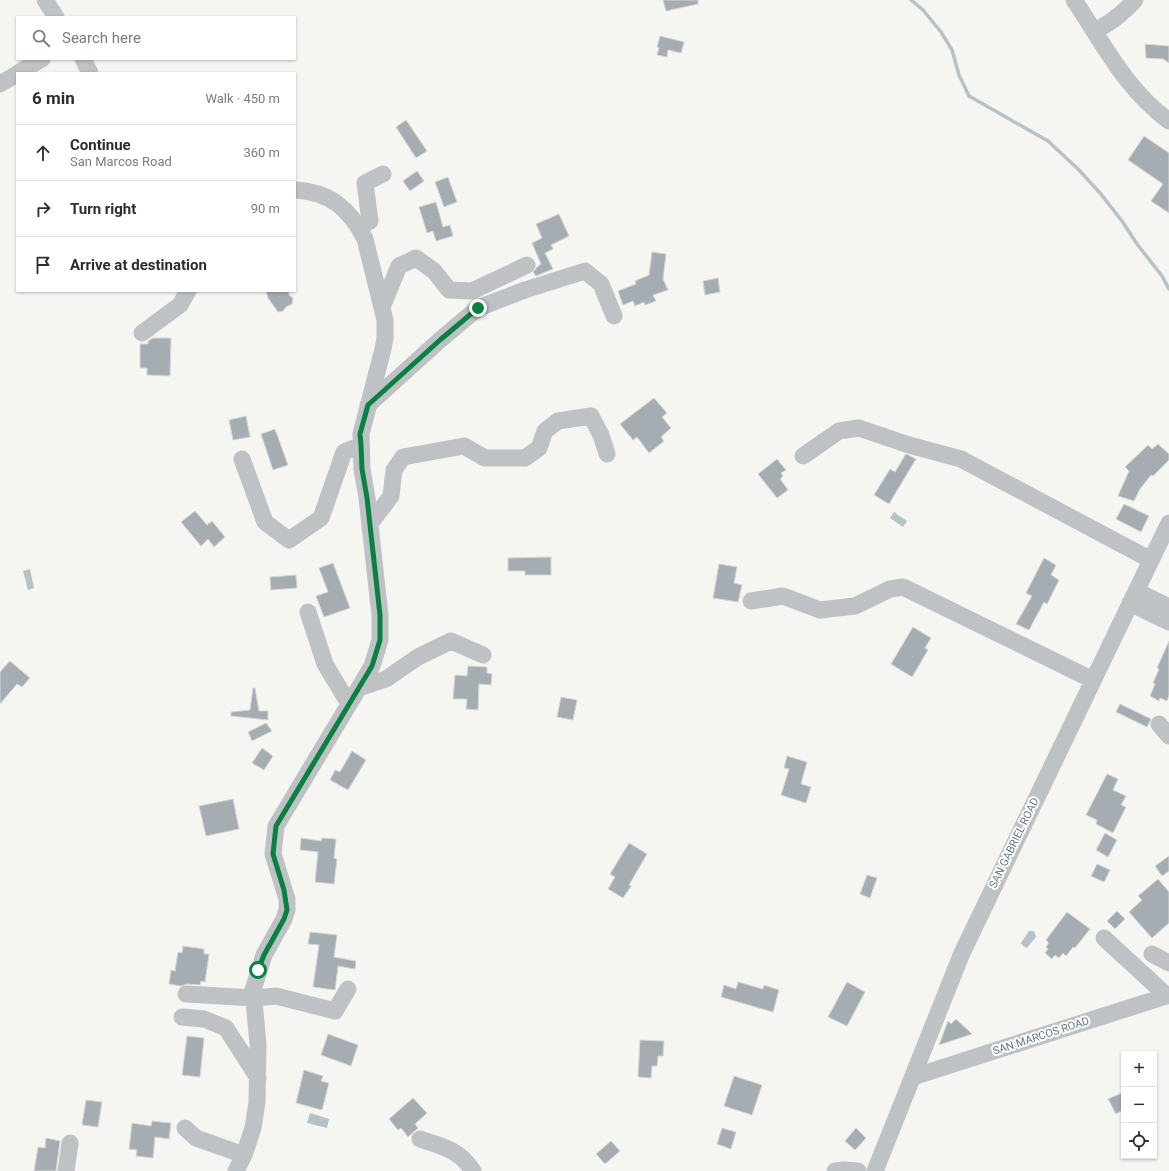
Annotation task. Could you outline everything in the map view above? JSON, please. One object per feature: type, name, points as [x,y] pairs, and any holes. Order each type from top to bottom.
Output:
[{"type":"street","points":[[45,0],[55,16]]},
{"type":"street","points":[[1074,0],[1121,73],[1135,90],[1169,121]]},
{"type":"street","points":[[1094,31],[1104,27],[1129,7],[1135,0]]},
{"type":"street","points":[[20,72],[40,60]]},
{"type":"street","points":[[84,60],[90,72]]},
{"type":"street","points":[[0,84],[16,74]]},
{"type":"street","points":[[358,227],[370,221],[365,183],[383,174]]},
{"type":"street","points":[[236,1171],[244,1155],[253,1128],[258,1102],[258,1044],[254,990],[264,955],[284,919],[287,910],[284,890],[273,854],[276,826],[372,666],[380,640],[380,615],[370,524],[362,469],[360,434],[385,338],[385,320],[365,239],[358,227],[343,207],[326,196],[296,190]]},
{"type":"street","points":[[382,306],[399,266],[416,258],[434,271],[449,290],[472,291],[527,265]]},
{"type":"street","points":[[368,405],[478,308],[525,290],[585,271],[601,284],[614,316]]},
{"type":"street","points":[[142,333],[180,305],[187,292]]},
{"type":"street","points":[[370,524],[391,496],[394,470],[402,457],[464,446],[485,458],[525,458],[539,448],[545,431],[558,421],[591,416],[601,435],[607,454]]},
{"type":"street","points":[[803,456],[839,431],[859,428],[909,446],[961,459],[1151,560]]},
{"type":"street","points":[[242,459],[265,522],[289,540],[321,518],[344,452],[361,445]]},
{"type":"street","name":"SAN GABRIEL ROAD","points":[[875,1171],[965,946],[1169,523]]},
{"type":"street","points":[[751,601],[783,596],[820,610],[855,606],[890,589],[903,587],[1093,680]]},
{"type":"street","points":[[1133,597],[1169,607]]},
{"type":"street","points":[[1133,597],[1169,622]]},
{"type":"street","points":[[308,612],[325,664],[349,704]]},
{"type":"street","points":[[359,688],[386,679],[418,657],[451,641],[483,655]]},
{"type":"street","points":[[1104,938],[1168,996]]},
{"type":"street","points":[[1152,954],[1169,963]]},
{"type":"street","points":[[186,994],[254,998],[276,996],[335,1011],[348,989]]},
{"type":"street","name":"SAN MARCOS ROAD","points":[[913,1077],[1168,996]]},
{"type":"street","points":[[182,1017],[204,1019],[226,1028],[258,1078]]},
{"type":"street","points":[[185,1128],[196,1138],[244,1155]]},
{"type":"street","points":[[420,1139],[452,1150],[467,1161],[473,1171]]},
{"type":"street","points":[[66,1171],[70,1143]]},
{"type":"street","points":[[835,1171],[858,1171]]},
{"type":"shaded area","points":[[894,512],[907,521],[903,527],[890,518]]},
{"type":"shaded area","points":[[30,569],[34,588],[28,590],[23,571]]},
{"type":"shaded area","points":[[1029,931],[1034,931],[1036,937],[1027,948],[1021,943]]},
{"type":"shaded area","points":[[310,1113],[329,1119],[327,1128],[307,1123]]},
{"type":"building","points":[[663,0],[698,0],[698,4],[666,11]]},
{"type":"building","points":[[660,36],[684,42],[681,53],[668,50],[667,57],[657,55],[659,48],[657,47]]},
{"type":"building","points":[[1145,44],[1169,46],[1169,63],[1163,59],[1146,58]]},
{"type":"building","points":[[406,120],[427,151],[416,158],[396,127]]},
{"type":"building","points":[[1144,136],[1169,153],[1169,213],[1151,201],[1163,184],[1128,160]]},
{"type":"building","points":[[417,171],[424,181],[410,191],[403,181]]},
{"type":"building","points":[[448,177],[457,202],[444,207],[435,182]]},
{"type":"building","points":[[436,202],[443,227],[450,225],[453,236],[436,241],[433,231],[427,233],[419,207]]},
{"type":"building","points":[[559,214],[569,236],[551,245],[553,249],[545,253],[553,269],[536,276],[533,272],[541,264],[532,243],[542,238],[536,224]]},
{"type":"building","points":[[652,252],[666,254],[663,279],[668,290],[653,295],[656,301],[645,305],[644,302],[635,306],[633,301],[623,305],[618,291],[636,284],[635,281],[649,275]]},
{"type":"building","points":[[718,278],[720,292],[705,295],[703,281]]},
{"type":"building","points":[[266,292],[289,292],[289,295],[293,298],[292,304],[286,307],[283,311],[278,312],[268,298]]},
{"type":"building","points":[[153,338],[171,338],[170,376],[147,375],[147,368],[140,368],[140,344],[148,344],[148,341]]},
{"type":"building","points":[[654,398],[667,413],[662,417],[671,428],[661,437],[664,441],[649,453],[637,437],[633,440],[620,424]]},
{"type":"building","points":[[246,416],[250,437],[233,440],[229,420]]},
{"type":"building","points":[[275,429],[288,465],[273,470],[261,434]]},
{"type":"building","points":[[1158,444],[1169,454],[1169,460],[1153,476],[1151,475],[1140,489],[1134,501],[1118,496],[1129,471],[1125,467],[1148,445],[1152,449]]},
{"type":"building","points":[[906,454],[916,459],[889,504],[874,495],[890,469],[895,472]]},
{"type":"building","points":[[777,459],[786,470],[781,473],[783,476],[780,479],[788,490],[777,498],[758,474]]},
{"type":"building","points":[[1124,504],[1149,516],[1141,532],[1116,519]]},
{"type":"building","points":[[195,511],[207,525],[212,521],[225,537],[214,547],[208,539],[201,546],[181,522]]},
{"type":"building","points":[[551,557],[551,575],[525,575],[525,571],[508,571],[508,558]]},
{"type":"building","points":[[1044,558],[1056,565],[1051,575],[1059,580],[1047,604],[1044,602],[1029,630],[1016,624],[1032,596],[1026,593]]},
{"type":"building","points":[[333,563],[350,608],[324,617],[316,596],[328,592],[319,568]]},
{"type":"building","points":[[719,564],[737,567],[734,583],[742,585],[738,602],[713,598]]},
{"type":"building","points":[[296,575],[297,588],[271,590],[270,577]]},
{"type":"building","points":[[913,627],[931,638],[925,648],[928,650],[912,677],[891,664]]},
{"type":"building","points":[[1169,641],[1169,695],[1167,701],[1160,698],[1159,701],[1150,696],[1155,684],[1153,683],[1159,669],[1157,668]]},
{"type":"building","points":[[10,661],[30,678],[22,687],[17,684],[0,704],[0,672]]},
{"type":"building","points":[[468,666],[487,667],[487,673],[492,674],[491,685],[479,684],[478,710],[466,709],[467,699],[453,699],[455,675],[467,676]]},
{"type":"building","points":[[253,688],[255,688],[259,711],[268,711],[268,720],[231,716],[231,712],[250,710]]},
{"type":"building","points":[[561,697],[577,700],[573,720],[557,717]]},
{"type":"building","points":[[1120,704],[1151,719],[1147,727],[1116,712]]},
{"type":"building","points":[[266,723],[272,731],[252,741],[248,732]]},
{"type":"building","points":[[262,748],[273,756],[264,770],[252,763]]},
{"type":"building","points":[[352,751],[366,760],[348,790],[330,780],[335,770],[340,772]]},
{"type":"building","points":[[787,756],[807,762],[801,784],[811,787],[806,803],[781,795],[789,769],[784,768]]},
{"type":"building","points":[[1107,774],[1118,779],[1113,790],[1126,796],[1121,805],[1126,807],[1113,833],[1096,824],[1097,820],[1086,815]]},
{"type":"building","points":[[233,799],[239,829],[206,836],[199,806]]},
{"type":"building","points":[[1105,833],[1117,840],[1108,857],[1096,850]]},
{"type":"building","points":[[301,838],[321,841],[322,838],[336,839],[334,858],[337,859],[334,884],[315,882],[318,852],[300,850]]},
{"type":"building","points":[[629,843],[647,854],[629,885],[631,886],[623,898],[608,889],[615,877],[610,874]]},
{"type":"building","points":[[1169,856],[1169,871],[1162,876],[1155,866]]},
{"type":"building","points":[[1097,864],[1110,870],[1104,882],[1091,876]]},
{"type":"building","points":[[867,875],[877,878],[870,898],[860,894]]},
{"type":"building","points":[[1158,879],[1169,892],[1169,923],[1152,938],[1129,912],[1142,900],[1138,896]]},
{"type":"building","points":[[1117,911],[1125,919],[1115,929],[1107,921]]},
{"type":"building","points":[[1067,912],[1090,929],[1075,948],[1073,947],[1066,956],[1063,953],[1059,958],[1055,955],[1052,959],[1045,953],[1048,949],[1046,947],[1049,943],[1046,940]]},
{"type":"building","points":[[310,932],[337,935],[334,957],[356,961],[355,969],[338,966],[335,990],[313,987],[319,945],[308,944]]},
{"type":"building","points":[[183,946],[204,949],[204,954],[209,954],[205,982],[201,981],[200,985],[187,984],[181,986],[169,984],[171,970],[175,971],[178,952],[182,953]]},
{"type":"building","points":[[738,982],[763,989],[764,985],[779,990],[773,1012],[721,997],[724,985],[736,989]]},
{"type":"building","points":[[847,982],[865,992],[847,1026],[828,1017]]},
{"type":"building","points":[[956,1019],[972,1034],[939,1045],[948,1021],[951,1024]]},
{"type":"building","points":[[328,1034],[358,1045],[351,1066],[321,1055]]},
{"type":"building","points":[[187,1036],[204,1038],[200,1077],[182,1075]]},
{"type":"building","points":[[640,1040],[664,1041],[663,1056],[658,1056],[657,1066],[652,1066],[651,1078],[638,1077]]},
{"type":"building","points":[[304,1070],[323,1076],[321,1081],[329,1083],[322,1110],[296,1103]]},
{"type":"building","points":[[734,1076],[762,1085],[752,1115],[724,1106]]},
{"type":"building","points":[[1121,1093],[1121,1111],[1116,1114],[1108,1099]]},
{"type":"building","points":[[413,1098],[427,1113],[415,1124],[418,1128],[408,1137],[401,1128],[398,1130],[389,1119]]},
{"type":"building","points":[[86,1100],[102,1102],[98,1127],[82,1125]]},
{"type":"building","points":[[152,1121],[171,1123],[169,1139],[155,1137],[153,1158],[136,1156],[137,1150],[129,1149],[132,1123],[151,1126]]},
{"type":"building","points":[[722,1128],[736,1132],[731,1149],[717,1144]]},
{"type":"building","points":[[856,1128],[866,1138],[855,1150],[845,1141]]},
{"type":"building","points":[[46,1138],[60,1141],[56,1171],[34,1171],[38,1147],[45,1148]]},
{"type":"building","points":[[611,1141],[620,1151],[605,1164],[596,1154]]},
{"type":"waterway","points":[[911,0],[923,10],[941,32],[952,50],[959,75],[969,96],[1048,141],[1078,169],[1100,193],[1122,221],[1137,244],[1162,276],[1169,289]]},
{"type":"route","points":[[258,970],[264,955],[284,919],[287,910],[287,899],[273,854],[276,826],[372,666],[377,654],[380,640],[380,615],[367,498],[362,469],[360,434],[368,405],[478,308]]}]
